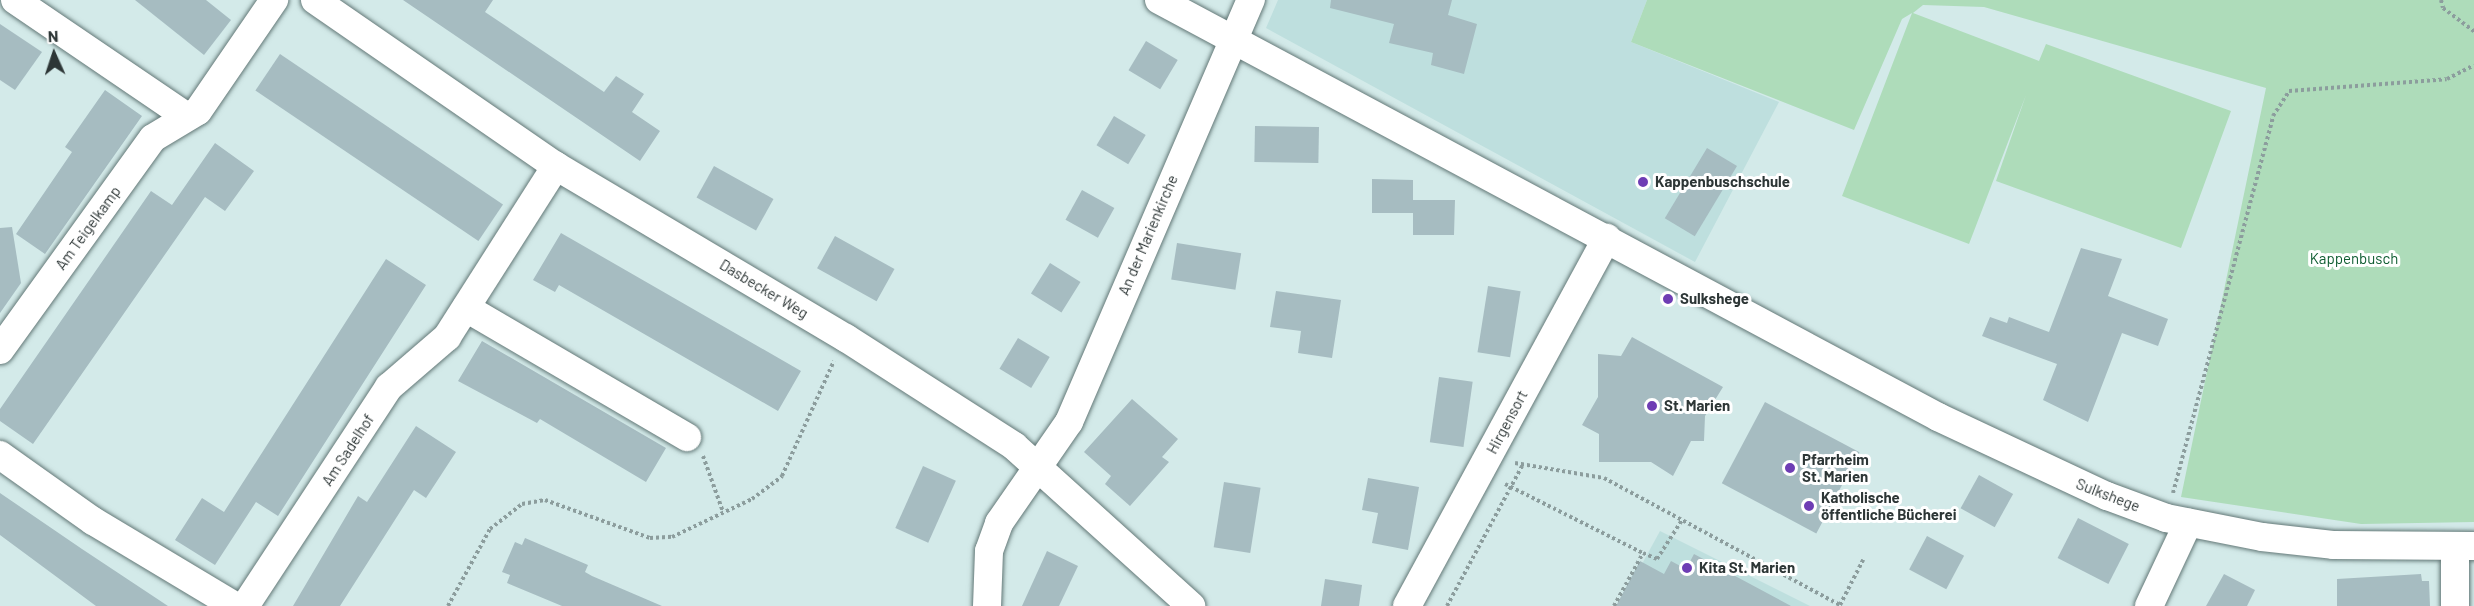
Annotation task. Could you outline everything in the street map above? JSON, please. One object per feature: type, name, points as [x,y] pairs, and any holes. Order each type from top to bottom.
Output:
[{"type":"street","points":[[15,0],[187,117]]},
{"type":"street","name":"Am Teigelkamp","points":[[0,350],[153,138],[198,111],[274,0]]},
{"type":"street","name":"Dasbecker Weg","points":[[315,0],[556,166],[846,338],[1037,465],[1191,606]]},
{"type":"street","name":"Sulkshege","points":[[1159,0],[1958,427],[2039,468],[2177,520],[2333,545],[2464,546]]},
{"type":"street","name":"An der Marienkirche","points":[[987,606],[989,551],[999,523],[1037,465],[1069,422],[1169,183],[1235,41],[1251,0]]},
{"type":"street","name":"Am Sadelhof","points":[[245,606],[389,387],[447,337],[556,166]]},
{"type":"street","name":"Hirgensort","points":[[1407,606],[1607,238]]},
{"type":"street","points":[[466,308],[687,437]]},
{"type":"street","points":[[0,456],[93,520],[235,606]]},
{"type":"street","points":[[2149,606],[2177,520]]},
{"type":"street","points":[[2455,606],[2464,546]]},
{"type":"path","points":[[2441,0],[2443,8],[2474,31]]},
{"type":"path","points":[[2177,520],[2273,116],[2289,91],[2447,79],[2474,65]]},
{"type":"path","points":[[451,605],[489,530],[522,504],[545,500],[650,538],[672,537],[752,500],[782,476],[846,338]]},
{"type":"path","points":[[687,437],[707,463],[723,512]]},
{"type":"path","points":[[1484,465],[1523,464],[1604,478],[1839,605],[1863,560]]},
{"type":"path","points":[[1447,606],[1523,464]]},
{"type":"path","points":[[1484,465],[1512,488],[1657,559],[1682,520]]},
{"type":"path","points":[[1614,606],[1643,553]]},
{"type":"shaded area","name":"Kappenbuschschule","points":[[1278,0],[1647,0],[1631,42],[1779,102],[1695,262],[1266,28]]},
{"type":"shaded area","name":"Kita St. Marien","points":[[1660,531],[1810,606],[1619,606]]},
{"type":"green space","name":"Kappenbusch","points":[[1647,0],[2474,0],[2474,522],[2361,524],[2181,497],[2266,88],[1984,7],[1923,5],[1913,13],[2039,61],[2046,44],[2231,111],[2181,248],[1996,181],[2026,95],[1969,244],[1842,196],[1912,13],[1902,19],[1854,130],[1631,42]]},
{"type":"building","points":[[135,0],[206,0],[231,20],[204,55]]},
{"type":"building","points":[[403,0],[493,0],[485,12],[604,92],[616,76],[644,94],[632,112],[660,131],[640,161]]},
{"type":"building","points":[[1331,0],[1452,0],[1448,15],[1477,24],[1464,74],[1431,65],[1433,53],[1389,43],[1394,24],[1330,8]]},
{"type":"building","points":[[0,24],[42,52],[15,90],[0,80]]},
{"type":"building","points":[[1146,41],[1178,60],[1160,89],[1128,70]]},
{"type":"building","points":[[280,54],[503,204],[478,241],[255,90]]},
{"type":"building","points":[[105,90],[142,116],[45,254],[16,234],[72,152],[65,147]]},
{"type":"building","points":[[1114,116],[1146,135],[1128,164],[1096,145]]},
{"type":"building","points":[[1255,126],[1319,127],[1318,163],[1254,162]]},
{"type":"building","points":[[215,143],[254,171],[225,211],[205,197],[33,444],[0,421],[0,409],[151,191],[172,205]]},
{"type":"building","points":[[1707,148],[1737,166],[1695,236],[1665,218]]},
{"type":"building","points":[[714,166],[773,199],[756,230],[697,197]]},
{"type":"building","points":[[1372,179],[1413,180],[1413,200],[1455,200],[1454,235],[1413,235],[1413,213],[1372,213]]},
{"type":"building","points":[[1082,190],[1114,208],[1098,238],[1066,220]]},
{"type":"building","points":[[12,227],[21,283],[0,313],[0,228]]},
{"type":"building","points":[[561,233],[801,371],[778,411],[559,285],[555,292],[533,280]]},
{"type":"building","points":[[835,236],[894,269],[877,301],[817,268]]},
{"type":"building","points":[[1177,243],[1241,253],[1235,290],[1171,280]]},
{"type":"building","points":[[2081,248],[2122,259],[2108,296],[2168,319],[2158,346],[2122,333],[2088,422],[2043,400],[2057,364],[1982,336],[1990,317],[2007,323],[2009,317],[2049,332]]},
{"type":"building","points":[[386,259],[426,285],[278,516],[256,502],[215,565],[175,540],[202,498],[224,512]]},
{"type":"building","points":[[1050,263],[1081,282],[1061,313],[1031,294]]},
{"type":"building","points":[[1488,286],[1521,291],[1510,357],[1478,352]]},
{"type":"building","points":[[1276,291],[1341,300],[1332,358],[1298,353],[1301,331],[1270,327]]},
{"type":"building","name":"St. Marien","points":[[1632,337],[1723,387],[1705,416],[1704,441],[1691,441],[1673,476],[1651,462],[1599,462],[1599,434],[1582,425],[1598,397],[1598,354],[1621,356]]},
{"type":"building","points":[[1018,338],[1050,357],[1031,388],[999,369]]},
{"type":"building","points":[[482,341],[666,448],[646,482],[540,419],[537,423],[458,381]]},
{"type":"building","points":[[1439,377],[1473,382],[1463,447],[1430,442]]},
{"type":"building","points":[[1132,399],[1178,439],[1162,457],[1169,462],[1130,506],[1105,484],[1111,476],[1084,452]]},
{"type":"building","name":"Pfarrheim St. Marien","points":[[1765,402],[1859,452],[1816,533],[1722,483]]},
{"type":"building","points":[[416,426],[456,452],[426,498],[414,490],[340,606],[293,606],[358,496],[367,502]]},
{"type":"building","points":[[923,466],[956,481],[928,543],[895,528]]},
{"type":"building","points":[[1979,475],[2013,494],[1995,527],[1961,508]]},
{"type":"building","points":[[1368,478],[1419,487],[1408,550],[1372,543],[1378,513],[1362,510]]},
{"type":"building","points":[[1224,482],[1261,488],[1250,553],[1214,547]]},
{"type":"building","points":[[0,493],[168,606],[96,606],[0,535]]},
{"type":"building","points":[[2078,518],[2129,544],[2108,584],[2058,558]]},
{"type":"building","points":[[1927,536],[1964,556],[1946,589],[1909,570]]},
{"type":"building","points":[[525,538],[588,565],[585,572],[592,576],[662,606],[562,606],[507,583],[510,575],[502,572],[515,542],[522,545]]},
{"type":"building","points":[[1047,551],[1078,566],[1059,606],[1022,606]]},
{"type":"building","name":"Kita St. Marien","points":[[1694,554],[1791,606],[1616,606],[1640,561],[1664,574],[1671,561],[1686,569]]},
{"type":"building","points":[[2224,574],[2255,590],[2247,606],[2206,606]]},
{"type":"building","points":[[2421,574],[2422,581],[2429,581],[2430,606],[2337,606],[2337,579]]},
{"type":"building","points":[[1325,579],[1362,585],[1359,606],[1321,606]]},
{"type":"place","name":"Kappenbuschschule","points":[[1643,182]]},
{"type":"place","name":"Sulkshege","points":[[1668,299]]},
{"type":"place","name":"St. Marien","points":[[1652,406]]},
{"type":"place","name":"Pfarrheim St. Marien","points":[[1790,468]]},
{"type":"place","name":"Katholische öffentliche Bücherei","points":[[1809,506]]},
{"type":"place","name":"Kita St. Marien","points":[[1687,568]]}]
